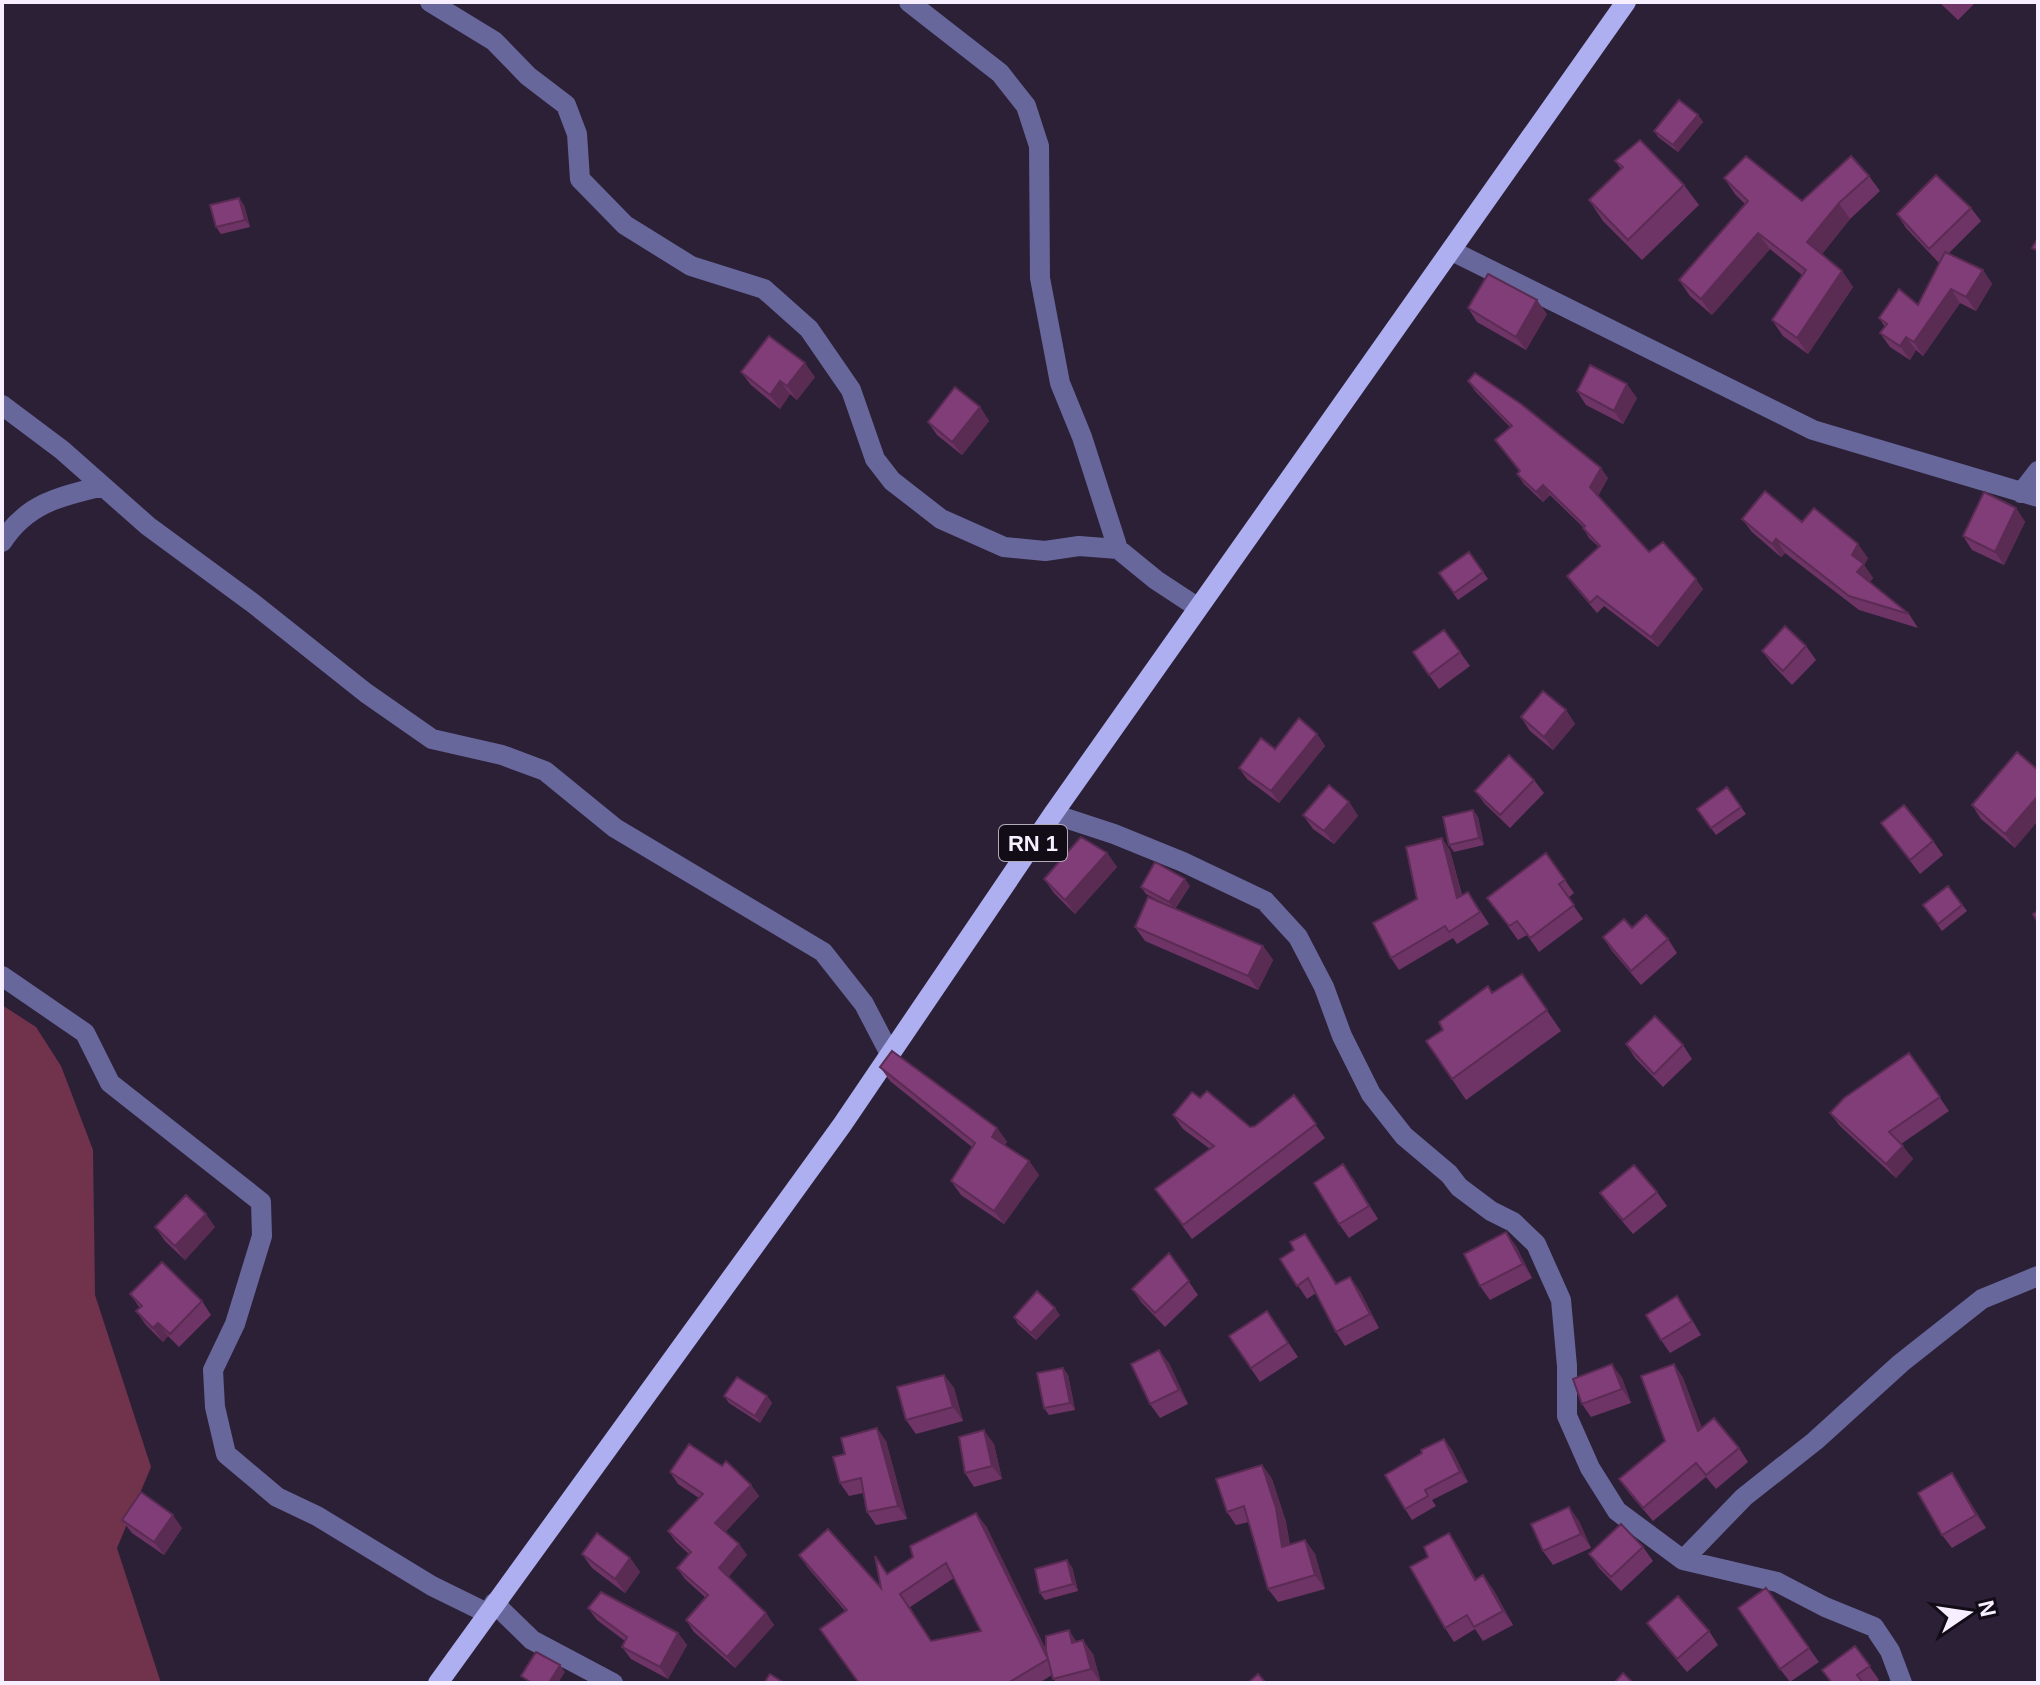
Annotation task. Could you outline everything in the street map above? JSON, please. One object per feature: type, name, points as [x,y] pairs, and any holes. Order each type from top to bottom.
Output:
[{"type":"main road","name":"RN 1","points":[[438,1683],[842,1125],[1197,607],[1626,2]]},
{"type":"street","points":[[430,2],[494,41],[528,76],[566,105],[577,134],[580,179],[625,225],[691,266],[764,289],[809,329],[851,390],[875,459],[892,481],[941,519],[1004,547],[1045,551],[1079,546],[1118,549]]},
{"type":"street","points":[[909,2],[1000,73],[1026,106],[1039,146],[1040,278],[1060,383],[1082,437],[1118,549],[1156,580],[1197,607]]},
{"type":"street","points":[[1452,251],[1813,430],[2029,495],[2038,471]]},
{"type":"street","points":[[2,405],[62,450],[148,526],[254,604],[366,693],[432,739],[502,755],[545,771],[615,828],[823,952],[864,1004],[890,1054]]},
{"type":"street","points":[[2,542],[13,525],[54,498],[103,486]]},
{"type":"street","points":[[1053,814],[1183,862],[1265,901],[1298,937],[1324,987],[1342,1036],[1371,1094],[1404,1136],[1449,1174],[1459,1187],[1491,1211],[1513,1222],[1536,1244],[1561,1300],[1567,1366],[1567,1416],[1590,1468],[1617,1511],[1683,1560],[1777,1582],[1825,1607],[1874,1627],[1890,1651],[1902,1683]]},
{"type":"street","points":[[2,976],[85,1033],[110,1083],[261,1202],[262,1236],[235,1324],[213,1370],[215,1407],[226,1454],[277,1497],[317,1516],[432,1586],[491,1608],[532,1640],[613,1683]]},
{"type":"street","points":[[1683,1560],[1744,1497],[1815,1441],[1901,1363],[1982,1299],[2038,1276]]},
{"type":"shaded area","points":[[2,1005],[36,1027],[61,1066],[93,1150],[95,1295],[151,1467],[117,1548],[161,1683],[2,1683]]},
{"type":"building","points":[[1679,100],[1698,115],[1673,145],[1654,131]]},
{"type":"building","points":[[1640,140],[1684,185],[1628,240],[1589,200],[1623,167],[1615,161]]},
{"type":"building","points":[[1746,156],[1802,201],[1851,156],[1869,176],[1839,203],[1807,242],[1842,271],[1797,338],[1772,320],[1806,270],[1758,233],[1701,299],[1679,280],[1748,201],[1724,178]]},
{"type":"building","points":[[1936,175],[1971,208],[1929,249],[1897,214]]},
{"type":"building","points":[[239,198],[245,220],[216,227],[210,205]]},
{"type":"building","points":[[1945,252],[1983,270],[1966,297],[1951,289],[1914,342],[1906,337],[1900,346],[1880,333],[1887,324],[1879,318],[1899,289],[1918,305]]},
{"type":"building","points":[[1488,274],[1537,300],[1516,337],[1468,308]]},
{"type":"building","points":[[769,336],[805,363],[787,386],[780,381],[770,395],[741,372]]},
{"type":"building","points":[[1590,365],[1627,384],[1614,411],[1577,391]]},
{"type":"building","points":[[1475,373],[1521,404],[1601,468],[1590,487],[1649,552],[1663,542],[1696,579],[1651,637],[1597,596],[1590,603],[1567,576],[1600,546],[1583,528],[1585,526],[1543,485],[1536,492],[1517,474],[1520,471],[1495,440],[1512,426],[1468,381]]},
{"type":"building","points":[[955,387],[980,407],[952,442],[928,422]]},
{"type":"building","points":[[1765,491],[1802,522],[1814,508],[1858,544],[1852,555],[1864,564],[1857,572],[1909,614],[1849,596],[1776,539],[1772,544],[1742,519]]},
{"type":"building","points":[[1984,492],[2016,508],[1995,552],[1963,536]]},
{"type":"building","points":[[1469,552],[1483,572],[1454,593],[1439,573]]},
{"type":"building","points":[[1785,626],[1806,646],[1783,671],[1762,651]]},
{"type":"building","points":[[1444,630],[1460,652],[1429,675],[1413,652]]},
{"type":"building","points":[[1543,691],[1566,710],[1544,737],[1521,717]]},
{"type":"building","points":[[1299,718],[1317,734],[1271,791],[1239,768],[1261,738],[1275,749]]},
{"type":"building","points":[[2017,752],[2038,770],[2038,796],[2005,834],[1972,805]]},
{"type":"building","points":[[1509,755],[1534,780],[1500,815],[1475,791]]},
{"type":"building","points":[[1329,785],[1349,802],[1324,831],[1303,815]]},
{"type":"building","points":[[1727,787],[1741,807],[1711,828],[1697,809]]},
{"type":"building","points":[[1904,805],[1933,841],[1910,860],[1881,823]]},
{"type":"building","points":[[1473,810],[1479,838],[1449,845],[1443,817]]},
{"type":"building","points":[[1081,837],[1107,853],[1065,900],[1044,879]]},
{"type":"building","points":[[1442,838],[1457,898],[1468,892],[1480,912],[1449,932],[1445,926],[1391,958],[1373,923],[1417,899],[1406,847]]},
{"type":"building","points":[[1546,853],[1565,880],[1559,884],[1574,905],[1530,938],[1517,921],[1509,926],[1487,898]]},
{"type":"building","points":[[1155,862],[1185,879],[1169,902],[1141,887]]},
{"type":"building","points":[[1948,886],[1962,905],[1938,924],[1923,905]]},
{"type":"building","points":[[1148,897],[1263,946],[1248,976],[1135,927]]},
{"type":"building","points":[[1646,915],[1668,939],[1631,971],[1603,937],[1624,919],[1632,928]]},
{"type":"building","points":[[1522,974],[1547,1010],[1452,1079],[1426,1041],[1443,1030],[1439,1022],[1488,986],[1492,993]]},
{"type":"building","points":[[1655,1016],[1683,1045],[1654,1074],[1626,1044]]},
{"type":"building","points":[[892,1051],[997,1128],[992,1137],[1029,1161],[994,1211],[951,1181],[975,1143],[880,1067]]},
{"type":"building","points":[[1909,1053],[1940,1097],[1889,1132],[1903,1146],[1886,1164],[1830,1113],[1844,1098]]},
{"type":"building","points":[[1207,1091],[1250,1127],[1294,1095],[1316,1124],[1183,1225],[1155,1189],[1214,1146],[1173,1115],[1192,1092],[1200,1098]]},
{"type":"building","points":[[1343,1164],[1369,1206],[1339,1224],[1314,1183]]},
{"type":"building","points":[[1634,1165],[1657,1192],[1623,1220],[1600,1193]]},
{"type":"building","points":[[186,1195],[206,1214],[175,1246],[155,1227]]},
{"type":"building","points":[[1506,1232],[1523,1264],[1480,1286],[1464,1254]]},
{"type":"building","points":[[1305,1234],[1336,1284],[1350,1277],[1370,1314],[1336,1332],[1308,1278],[1297,1286],[1280,1259],[1294,1250],[1290,1242]]},
{"type":"building","points":[[1169,1253],[1189,1281],[1155,1313],[1132,1289]]},
{"type":"building","points":[[162,1262],[202,1301],[170,1334],[158,1323],[153,1328],[136,1311],[142,1306],[130,1294]]},
{"type":"building","points":[[1037,1291],[1055,1308],[1031,1333],[1014,1317]]},
{"type":"building","points":[[1677,1296],[1692,1321],[1661,1340],[1646,1315]]},
{"type":"building","points":[[1267,1311],[1288,1343],[1251,1368],[1229,1336]]},
{"type":"building","points":[[1159,1350],[1179,1390],[1150,1404],[1131,1364]]},
{"type":"building","points":[[1612,1364],[1622,1389],[1582,1404],[1573,1379]]},
{"type":"building","points":[[1674,1364],[1698,1431],[1714,1418],[1739,1448],[1706,1475],[1696,1463],[1643,1508],[1619,1479],[1665,1441],[1641,1376]]},
{"type":"building","points":[[1063,1368],[1070,1403],[1044,1408],[1037,1373]]},
{"type":"building","points":[[944,1375],[953,1407],[906,1420],[897,1387]]},
{"type":"building","points":[[737,1377],[767,1396],[755,1416],[724,1396]]},
{"type":"building","points":[[877,1428],[898,1506],[867,1512],[861,1478],[840,1483],[833,1457],[845,1454],[841,1438]]},
{"type":"building","points":[[984,1430],[992,1466],[965,1473],[959,1437]]},
{"type":"building","points":[[1444,1439],[1460,1472],[1425,1490],[1428,1496],[1405,1509],[1385,1475],[1422,1453],[1421,1450]]},
{"type":"building","points":[[689,1444],[722,1466],[726,1461],[751,1485],[715,1523],[739,1544],[719,1568],[766,1613],[727,1657],[686,1620],[708,1595],[677,1568],[691,1552],[668,1531],[703,1494],[670,1472]]},
{"type":"building","points":[[1262,1465],[1276,1508],[1282,1547],[1305,1540],[1315,1575],[1268,1589],[1244,1506],[1227,1512],[1216,1479]]},
{"type":"building","points":[[1952,1473],[1976,1515],[1942,1535],[1918,1493]]},
{"type":"building","points":[[141,1492],[173,1515],[154,1542],[122,1520]]},
{"type":"building","points":[[1569,1507],[1581,1534],[1543,1551],[1531,1524]]},
{"type":"building","points":[[976,1513],[1048,1659],[1008,1683],[859,1683],[820,1629],[847,1610],[799,1555],[828,1529],[881,1588],[875,1556],[887,1574],[913,1557],[910,1546]],"holes":[[[946,1563],[981,1631],[931,1641],[900,1594]]]},
{"type":"building","points":[[1621,1524],[1643,1547],[1611,1577],[1589,1554]]},
{"type":"building","points":[[597,1533],[630,1558],[615,1579],[582,1554]]},
{"type":"building","points":[[1449,1533],[1475,1580],[1483,1575],[1503,1611],[1474,1627],[1467,1615],[1445,1628],[1410,1567],[1428,1557],[1424,1547]]},
{"type":"building","points":[[1067,1560],[1073,1584],[1040,1593],[1035,1569]]},
{"type":"building","points":[[1766,1588],[1809,1648],[1780,1669],[1738,1608]]},
{"type":"building","points":[[601,1592],[678,1633],[660,1667],[622,1647],[627,1637],[588,1608]]},
{"type":"building","points":[[1678,1596],[1709,1631],[1677,1659],[1647,1623]]},
{"type":"building","points":[[1069,1630],[1072,1643],[1083,1640],[1091,1669],[1053,1679],[1046,1651],[1046,1636]]},
{"type":"building","points":[[1855,1646],[1870,1666],[1857,1675],[1863,1683],[1832,1683],[1822,1670]]},
{"type":"building","points":[[536,1652],[560,1665],[549,1683],[532,1683],[521,1676]]},
{"type":"building","points":[[1623,1673],[1633,1683],[1614,1683]]},
{"type":"building","points":[[770,1674],[784,1683],[764,1683]]},
{"type":"building","points":[[1258,1674],[1266,1683],[1248,1683]]}]
